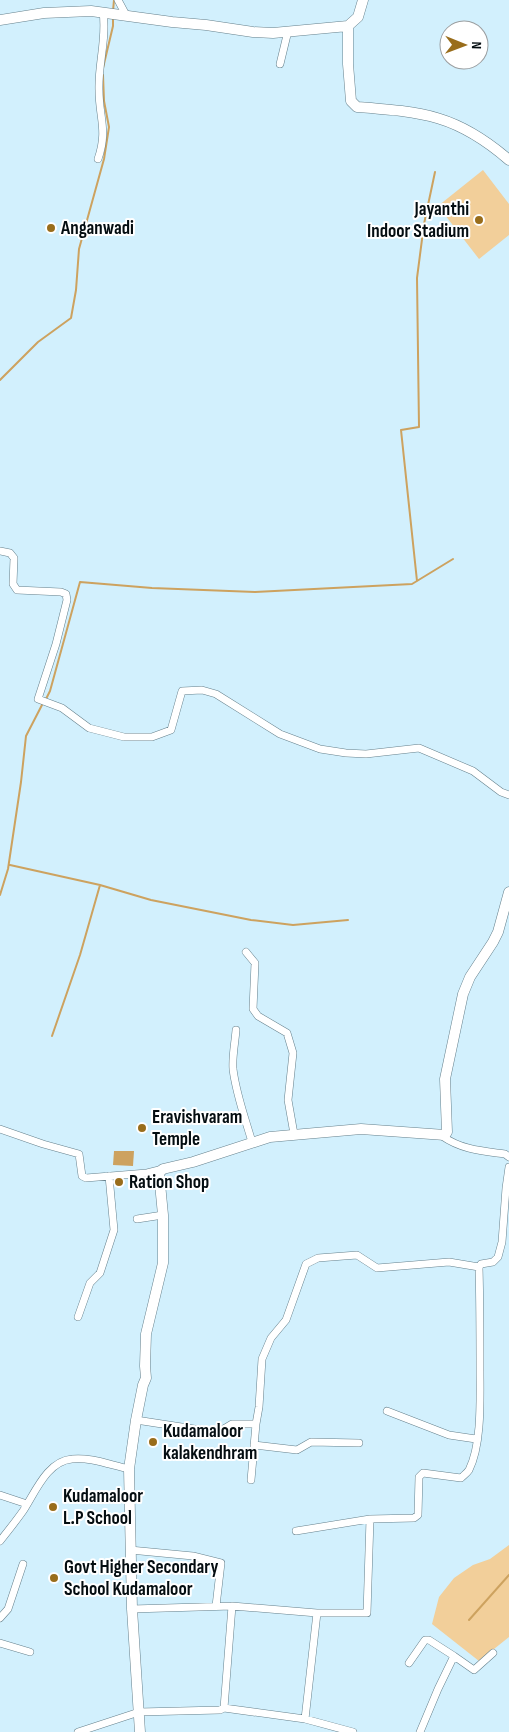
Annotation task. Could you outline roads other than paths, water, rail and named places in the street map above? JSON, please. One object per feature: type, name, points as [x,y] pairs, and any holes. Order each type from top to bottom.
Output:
[{"type":"main road","points":[[0,20],[60,12],[105,12],[254,32],[288,31],[348,26],[358,17],[363,0]]},
{"type":"main road","points":[[348,26],[348,64],[351,101],[353,105],[420,112],[456,124],[477,135],[509,160]]},
{"type":"main road","points":[[140,1732],[134,1661],[128,1469],[136,1420],[146,1378],[146,1334],[163,1263],[159,1173],[163,1169],[193,1162],[270,1137],[361,1130],[445,1135],[447,1132],[445,1079],[463,994],[470,977],[498,932],[509,892]]},
{"type":"street","points":[[118,0],[122,15]]},
{"type":"street","points":[[98,159],[103,145],[104,134],[99,90],[105,12]]},
{"type":"street","points":[[280,64],[288,31]]},
{"type":"street","points":[[0,551],[10,554],[14,558],[13,584],[17,590],[61,592],[67,597],[56,644],[38,699],[62,708],[89,728],[124,737],[152,737],[171,730],[182,692],[202,690],[216,694],[280,734],[320,749],[366,754],[419,748],[473,771],[509,796]]},
{"type":"street","points":[[246,952],[255,964],[253,1009],[258,1016],[287,1033],[293,1053],[288,1100],[294,1134]]},
{"type":"street","points":[[236,1030],[233,1068],[240,1103],[252,1142]]},
{"type":"street","points":[[0,1129],[79,1154],[82,1176],[86,1178],[147,1173],[163,1169]]},
{"type":"street","points":[[442,1136],[470,1150],[506,1154],[509,1157]]},
{"type":"street","points":[[251,1480],[262,1359],[271,1338],[286,1320],[306,1264],[318,1258],[357,1255],[377,1268],[449,1262],[479,1267],[481,1264],[493,1262],[498,1257],[502,1242],[509,1167]]},
{"type":"street","points":[[78,1317],[90,1283],[100,1273],[114,1230],[108,1176]]},
{"type":"street","points":[[137,1219],[162,1215]]},
{"type":"street","points":[[296,1532],[370,1519],[414,1518],[418,1515],[419,1477],[423,1473],[461,1478],[468,1472],[474,1457],[480,1403],[481,1328],[479,1267]]},
{"type":"street","points":[[387,1411],[449,1435],[476,1439]]},
{"type":"street","points":[[136,1420],[214,1432],[232,1424],[256,1424]]},
{"type":"street","points":[[254,1445],[297,1450],[312,1442],[359,1443]]},
{"type":"street","points":[[0,1541],[54,1466],[66,1460],[84,1459],[128,1469]]},
{"type":"street","points":[[0,1495],[27,1504]]},
{"type":"street","points":[[132,1609],[232,1606],[317,1612],[367,1613],[370,1519]]},
{"type":"street","points":[[130,1550],[193,1556],[221,1563],[216,1606]]},
{"type":"street","points":[[0,1618],[8,1609],[23,1564]]},
{"type":"street","points":[[224,1708],[232,1606]]},
{"type":"street","points":[[305,1719],[317,1612]]},
{"type":"street","points":[[408,1663],[425,1640],[434,1643],[474,1670],[493,1653]]},
{"type":"street","points":[[0,1643],[30,1652]]},
{"type":"street","points":[[420,1732],[454,1656]]},
{"type":"street","points":[[78,1732],[139,1712],[224,1708],[305,1719],[353,1732]]},
{"type":"waterway","points":[[113,11],[114,0]]},
{"type":"waterway","points":[[103,68],[113,26],[113,18]]},
{"type":"waterway","points":[[0,380],[38,342],[71,318],[76,290],[79,249],[104,159],[109,127],[104,101],[103,75]]},
{"type":"waterway","points":[[417,581],[401,430],[419,427],[417,278],[424,224],[435,172]]},
{"type":"waterway","points":[[46,699],[50,691],[80,582],[152,588],[255,592],[412,584],[453,559]]},
{"type":"waterway","points":[[0,895],[8,869],[26,736],[43,703]]},
{"type":"waterway","points":[[10,865],[100,885],[151,900],[251,920],[293,925],[348,920]]},
{"type":"waterway","points":[[52,1036],[80,955],[100,885]]},
{"type":"waterway","points":[[469,1620],[509,1575]]},
{"type":"place","name":"Jayanthi Indoor Stadium","points":[[479,220]]},
{"type":"place","name":"Anganwadi","points":[[51,228]]},
{"type":"place","name":"Eravishvaram Temple","points":[[142,1128]]},
{"type":"place","name":"Ration Shop","points":[[119,1182]]},
{"type":"place","name":"Kudamaloor kalakendhram","points":[[153,1442]]},
{"type":"place","name":"Kudamaloor L.P School","points":[[53,1507]]},
{"type":"place","name":"Govt Higher Secondary School Kudamaloor","points":[[54,1578]]}]
